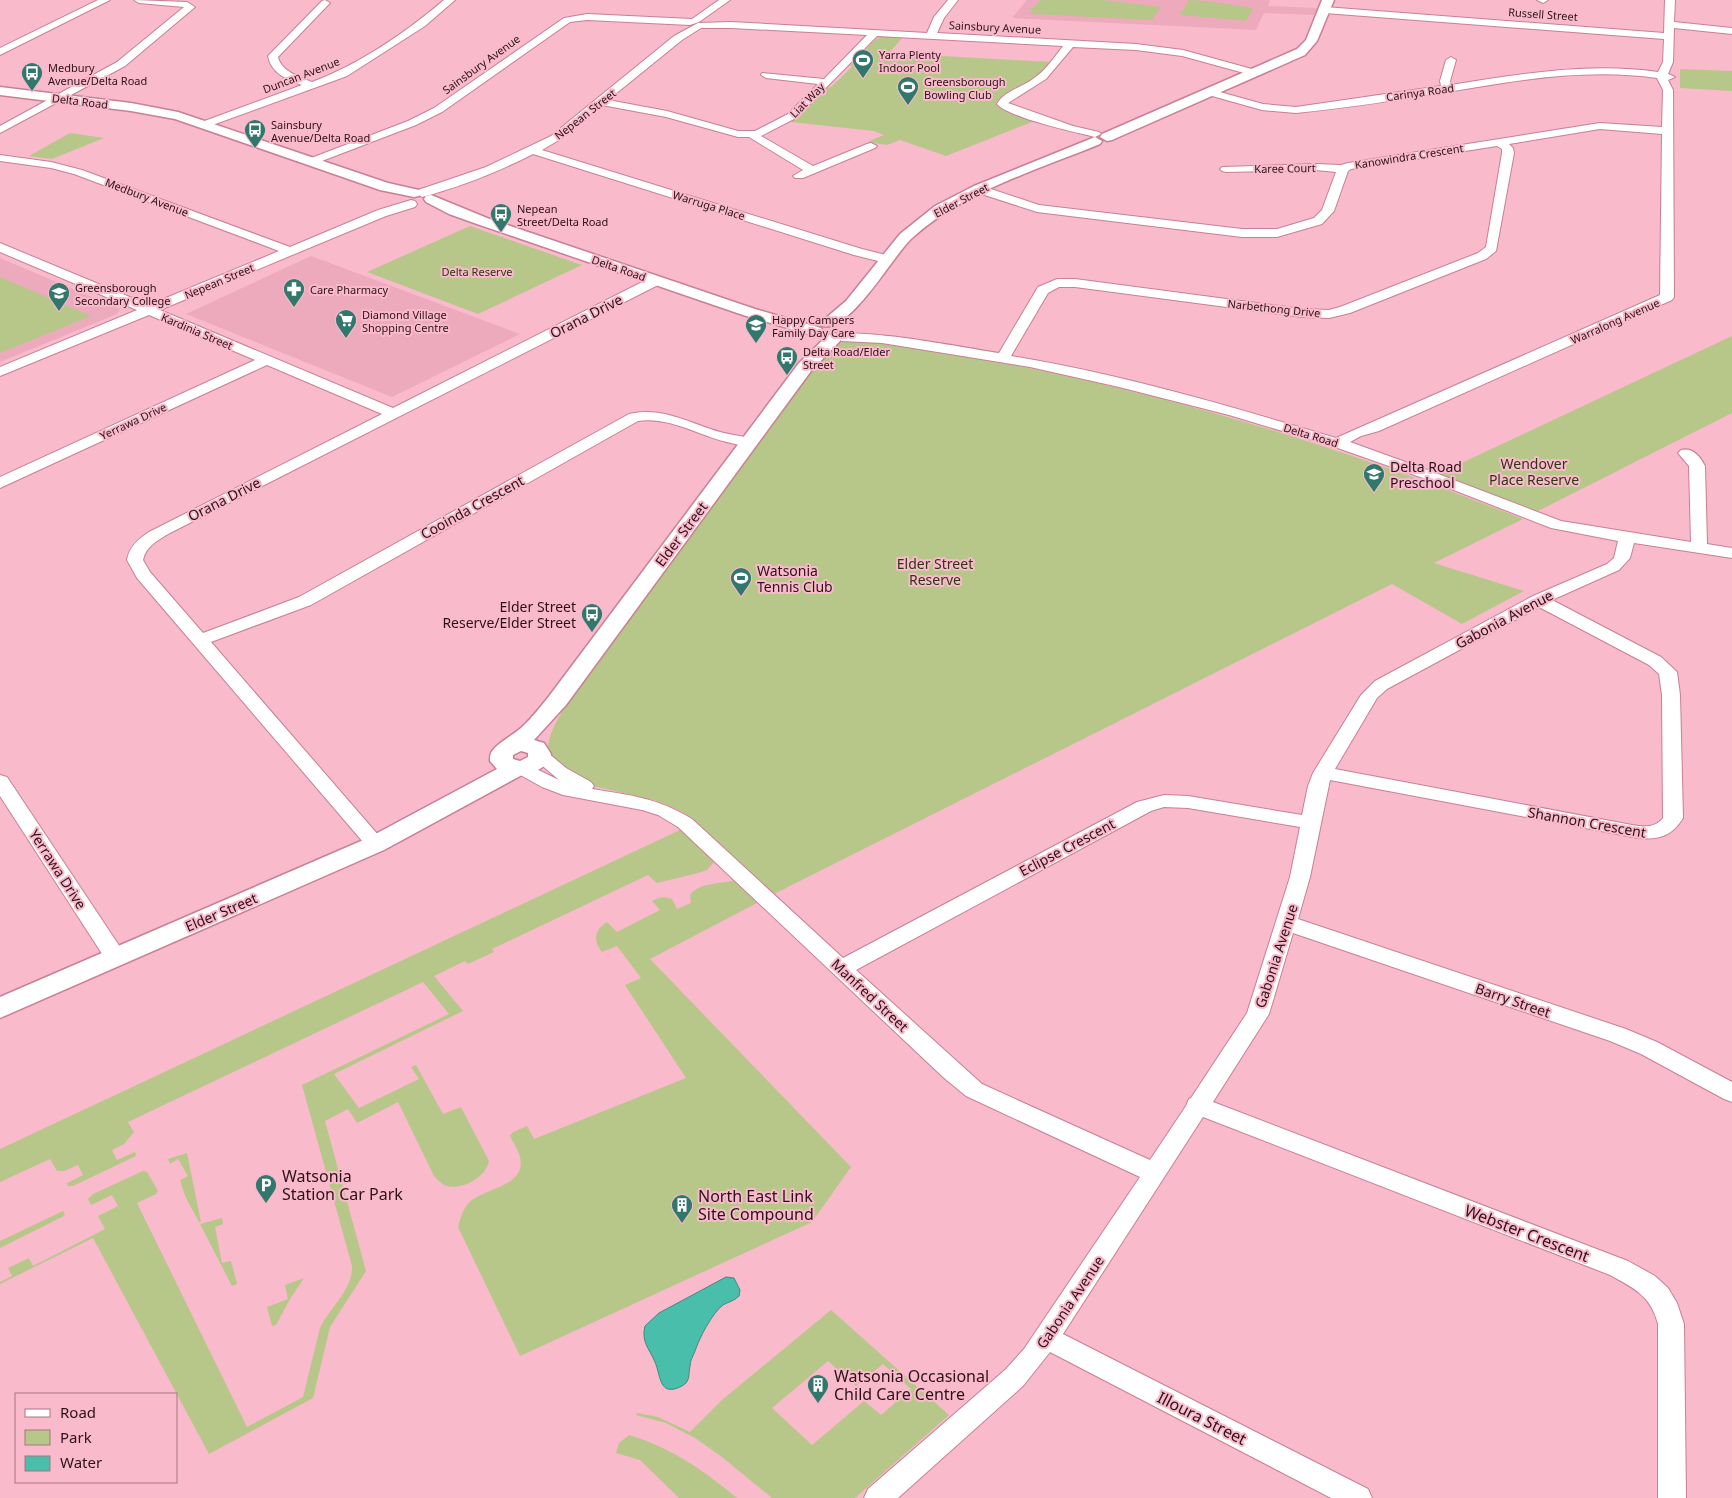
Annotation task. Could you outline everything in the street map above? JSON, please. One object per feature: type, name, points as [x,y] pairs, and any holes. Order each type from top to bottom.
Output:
[{"type":"street","points":[[0,52],[105,0]]},
{"type":"street","points":[[0,130],[126,61],[190,7],[187,5],[139,0]]},
{"type":"street","name":"Duncan Avenue","points":[[203,125],[338,76],[422,24],[450,0]]},
{"type":"street","name":"Nepean Street","points":[[0,372],[532,150],[564,133],[725,0]]},
{"type":"street","points":[[931,36],[939,17],[953,0]]},
{"type":"street","name":"Warralong Avenue","points":[[1337,444],[1356,432],[1374,428],[1667,297],[1668,131],[1665,79],[1668,62],[1670,0]]},
{"type":"street","points":[[313,86],[298,80],[277,67],[273,56],[325,3]]},
{"type":"street","name":"Russell Street","points":[[1326,5],[1669,36]]},
{"type":"street","name":"Elder Street","points":[[0,1008],[376,844],[439,809],[522,758],[558,700],[886,258],[905,237],[928,218],[954,201],[1072,150],[1096,137],[1126,127],[1305,49],[1311,41],[1326,5]]},
{"type":"street","name":"Sainsbury Avenue","points":[[310,162],[412,123],[438,110],[567,20],[587,17],[1070,43],[1173,51],[1255,72]]},
{"type":"street","points":[[1670,25],[1732,31]]},
{"type":"street","name":"Liat Way","points":[[599,104],[636,108],[678,117],[734,133],[753,134],[787,120],[856,54],[874,33]]},
{"type":"street","points":[[1070,43],[1042,79],[1005,99],[1002,103],[1007,108],[1096,137]]},
{"type":"street","points":[[1446,88],[1445,81],[1450,60]]},
{"type":"street","name":"Carinya Road","points":[[1209,92],[1262,107],[1288,110],[1546,74],[1589,72],[1633,73],[1665,79]]},
{"type":"street","points":[[766,75],[826,82]]},
{"type":"street","name":"Delta Road","points":[[0,91],[131,107],[178,116],[749,312],[784,322],[1003,358],[1097,377],[1189,400],[1352,448],[1540,519],[1573,528],[1732,553]]},
{"type":"street","name":"Kanowindra Crescent","points":[[979,190],[1021,204],[1051,210],[1219,232],[1264,234],[1299,228],[1318,221],[1328,211],[1343,170],[1353,165],[1600,126],[1626,126],[1668,131]]},
{"type":"street","points":[[753,134],[793,161],[813,170]]},
{"type":"street","name":"Narbethong Drive","points":[[1003,358],[1043,290],[1056,284],[1075,283],[1302,313],[1329,314],[1345,310],[1482,256],[1492,248],[1508,153],[1507,148],[1499,142]]},
{"type":"street","points":[[798,176],[873,145]]},
{"type":"street","name":"Warruga Place","points":[[532,150],[851,250],[886,258]]},
{"type":"street","name":"Medbury Avenue","points":[[0,158],[52,165],[78,172],[289,251]]},
{"type":"street","name":"Karee Court","points":[[1226,170],[1316,168],[1343,170]]},
{"type":"street","name":"Kardinia Street","points":[[0,248],[394,414]]},
{"type":"street","name":"Orana Drive","points":[[376,844],[137,566],[135,555],[143,543],[164,530],[657,280]]},
{"type":"street","name":"Yerrawa Drive","points":[[0,482],[266,360]]},
{"type":"street","name":"Cooinda Crescent","points":[[200,640],[305,601],[634,417],[647,415],[661,416],[713,435],[749,442]]},
{"type":"street","name":"Warralong Avenue","points":[[1352,448],[1360,438],[1374,428]]},
{"type":"street","points":[[1686,453],[1697,466],[1698,549]]},
{"type":"street","name":"Gabonia Avenue","points":[[878,1498],[1014,1378],[1047,1338],[1258,1014],[1302,870],[1318,786],[1323,773],[1364,702],[1381,685],[1539,600],[1620,562],[1625,550],[1626,537]]},
{"type":"street","name":"Shannon Crescent","points":[[1323,773],[1632,832],[1653,833],[1663,830],[1673,818],[1671,695],[1668,672],[1655,661],[1539,600]]},
{"type":"street","name":"Manfred Street","points":[[522,758],[549,783],[570,791],[655,807],[685,823],[974,1090],[1155,1173]]},
{"type":"street","name":"Yerrawa Drive","points":[[0,782],[116,958]]},
{"type":"street","name":"Eclipse Crescent","points":[[841,968],[1144,806],[1164,801],[1188,802],[1311,823]]},
{"type":"street","name":"Barry Street","points":[[1287,923],[1626,1038],[1732,1093]]},
{"type":"street","name":"Webster Crescent","points":[[1197,1105],[1242,1124],[1619,1268],[1654,1289],[1663,1299],[1671,1324],[1672,1498]]},
{"type":"street","name":"Illoura Street","points":[[1047,1338],[1358,1498]]},
{"type":"shaded area","points":[[1027,0],[1270,0],[1268,6],[1318,8],[1315,15],[1264,13],[1256,30],[1012,18]]},
{"type":"shaded area","points":[[311,256],[520,334],[392,397],[186,314]]},
{"type":"shaded area","name":"Greensborough Secondary College","points":[[0,258],[120,309],[117,314],[0,362]]},
{"type":"green space","points":[[1040,0],[1104,0],[1161,7],[1152,20],[1030,14],[1032,10],[1023,9],[1034,8]]},
{"type":"green space","points":[[1189,0],[1253,8],[1246,21],[1180,15]]},
{"type":"green space","points":[[881,37],[903,37],[889,53],[1051,62],[1040,75],[996,102],[998,106],[1008,112],[1037,120],[946,156],[900,140],[887,145],[867,142],[884,135],[874,131],[791,122],[826,88],[831,87],[852,67],[850,65],[875,40]]},
{"type":"green space","points":[[1680,69],[1732,71],[1732,91],[1680,88]]},
{"type":"green space","points":[[70,133],[104,138],[52,159],[29,156]]},
{"type":"green space","name":"Delta Reserve","points":[[470,226],[582,265],[478,314],[367,272]]},
{"type":"green space","points":[[0,277],[91,316],[0,353]]},
{"type":"green space","name":"Wendover Place Reserve","points":[[1732,336],[1732,413],[1536,512],[1438,474]]},
{"type":"green space","name":"Elder Street Reserve","points":[[853,340],[901,344],[973,356],[1166,400],[1286,434],[1464,496],[1523,519],[1434,563],[1524,591],[1462,624],[1392,584],[774,894],[683,812],[657,801],[589,785],[576,779],[548,754],[548,748],[550,736],[563,710],[818,362],[838,344]]},
{"type":"green space","points":[[680,830],[715,861],[707,870],[657,883],[648,875],[492,949],[494,952],[468,964],[465,961],[434,976],[463,1011],[334,1074],[359,1108],[419,1079],[411,1067],[416,1065],[443,1114],[461,1107],[489,1161],[479,1177],[467,1184],[453,1187],[443,1184],[434,1176],[398,1102],[357,1123],[348,1109],[325,1121],[366,1271],[330,1327],[313,1398],[209,1454],[178,1393],[176,1393],[93,1238],[0,1284],[0,1282],[12,1276],[8,1268],[29,1258],[33,1266],[105,1229],[98,1216],[118,1206],[112,1195],[91,1205],[88,1199],[93,1194],[143,1171],[147,1172],[158,1191],[156,1194],[137,1203],[247,1427],[303,1397],[320,1328],[345,1291],[349,1283],[352,1266],[302,1085],[449,1014],[423,982],[128,1122],[134,1132],[124,1144],[112,1150],[117,1160],[135,1152],[136,1156],[73,1186],[68,1186],[67,1183],[83,1175],[78,1165],[64,1171],[57,1171],[50,1159],[0,1182],[0,1149]]},
{"type":"green space","points":[[735,880],[757,903],[650,959],[851,1167],[812,1222],[520,1356],[458,1227],[463,1212],[472,1200],[505,1184],[518,1174],[521,1166],[520,1157],[510,1136],[513,1132],[527,1126],[534,1139],[686,1078],[625,985],[641,978],[617,946],[602,952],[597,944],[596,936],[599,929],[607,922],[617,932],[660,910],[652,901],[664,897],[672,899],[677,909],[691,903],[690,895],[699,888]]},
{"type":"green space","points":[[187,1153],[201,1222],[199,1222],[185,1196],[180,1180],[188,1176],[178,1159],[170,1164],[168,1159]]},
{"type":"green space","points":[[63,1211],[65,1215],[62,1217],[0,1248],[0,1241]]},
{"type":"green space","points":[[222,1218],[223,1224],[215,1227],[222,1263],[231,1261],[237,1284],[232,1286],[200,1224]]},
{"type":"green space","points":[[304,1278],[276,1325],[272,1326],[267,1307],[288,1299],[285,1285]]},
{"type":"green space","points":[[831,1310],[949,1415],[855,1498],[772,1498],[722,1457],[695,1438],[666,1423],[636,1415],[637,1413],[658,1417],[690,1432],[722,1400]],"holes":[[[828,1361],[856,1386],[883,1364],[911,1389],[881,1415],[864,1401],[812,1445],[772,1408]]]},
{"type":"green space","points":[[629,1435],[673,1453],[712,1478],[737,1498],[679,1498],[640,1460],[616,1453],[619,1443]]},
{"type":"water","points":[[726,1277],[734,1278],[740,1290],[739,1296],[723,1305],[710,1320],[692,1358],[687,1382],[674,1389],[665,1387],[646,1345],[644,1336],[645,1326],[659,1313]]},
{"type":"place","name":"Yarra Plenty Indoor Pool","points":[[863,79]]},
{"type":"place","name":"Medbury Avenue/Delta Road","points":[[32,92]]},
{"type":"place","name":"Greensborough Bowling Club","points":[[908,106]]},
{"type":"place","name":"Sainsbury Avenue/Delta Road","points":[[255,149]]},
{"type":"place","name":"Nepean Street/Delta Road","points":[[501,233]]},
{"type":"place","name":"Care Pharmacy","points":[[294,308]]},
{"type":"place","name":"Greensborough Secondary College","points":[[59,312]]},
{"type":"place","name":"Diamond Village Shopping Centre","points":[[346,339]]},
{"type":"place","name":"Happy Campers Family Day Care","points":[[756,344]]},
{"type":"place","name":"Delta Road/Elder Street","points":[[787,376]]},
{"type":"place","name":"Delta Road Preschool","points":[[1374,493]]},
{"type":"place","name":"Watsonia Tennis Club","points":[[741,597]]},
{"type":"place","name":"Elder Street Reserve/Elder Street","points":[[592,633]]},
{"type":"place","name":"Watsonia Station Car Park","points":[[266,1204]]},
{"type":"place","name":"North East Link Site Compound","points":[[682,1224]]},
{"type":"place","name":"Watsonia Occasional Child Care Centre","points":[[818,1404]]}]
